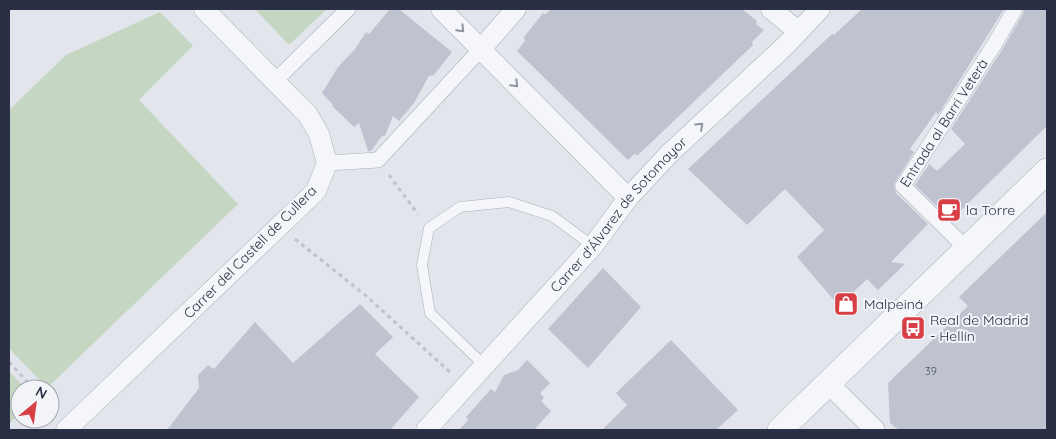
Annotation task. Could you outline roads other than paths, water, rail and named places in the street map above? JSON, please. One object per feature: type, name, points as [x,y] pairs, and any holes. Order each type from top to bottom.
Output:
[{"type":"street","points":[[204,9],[308,115],[319,134],[327,163],[378,160],[516,9]]},
{"type":"street","points":[[274,81],[348,9]]},
{"type":"street","points":[[441,9],[628,198]]},
{"type":"street","points":[[771,9],[798,31]]},
{"type":"street","name":"Carrer d'Álvarez de Sotomayor","points":[[428,429],[593,246],[628,198],[670,154],[785,46],[820,9]]},
{"type":"street","name":"Entrada al Barri Veterà","points":[[967,249],[903,186],[994,45],[1015,9]]},
{"type":"street","name":"Carrer del Castell de Cullera","points":[[66,430],[316,191],[327,163]]},
{"type":"street","points":[[780,430],[1047,171]]},
{"type":"street","points":[[828,384],[875,430]]},
{"type":"lane","points":[[484,366],[430,313],[422,265],[429,228],[460,207],[509,202],[552,216],[593,246]]},
{"type":"place","name":"la Torre","points":[[949,210]]},
{"type":"place","name":"Malpeiná","points":[[846,304]]},
{"type":"place","name":"Real de Madrid - Hellín","points":[[913,328]]}]
